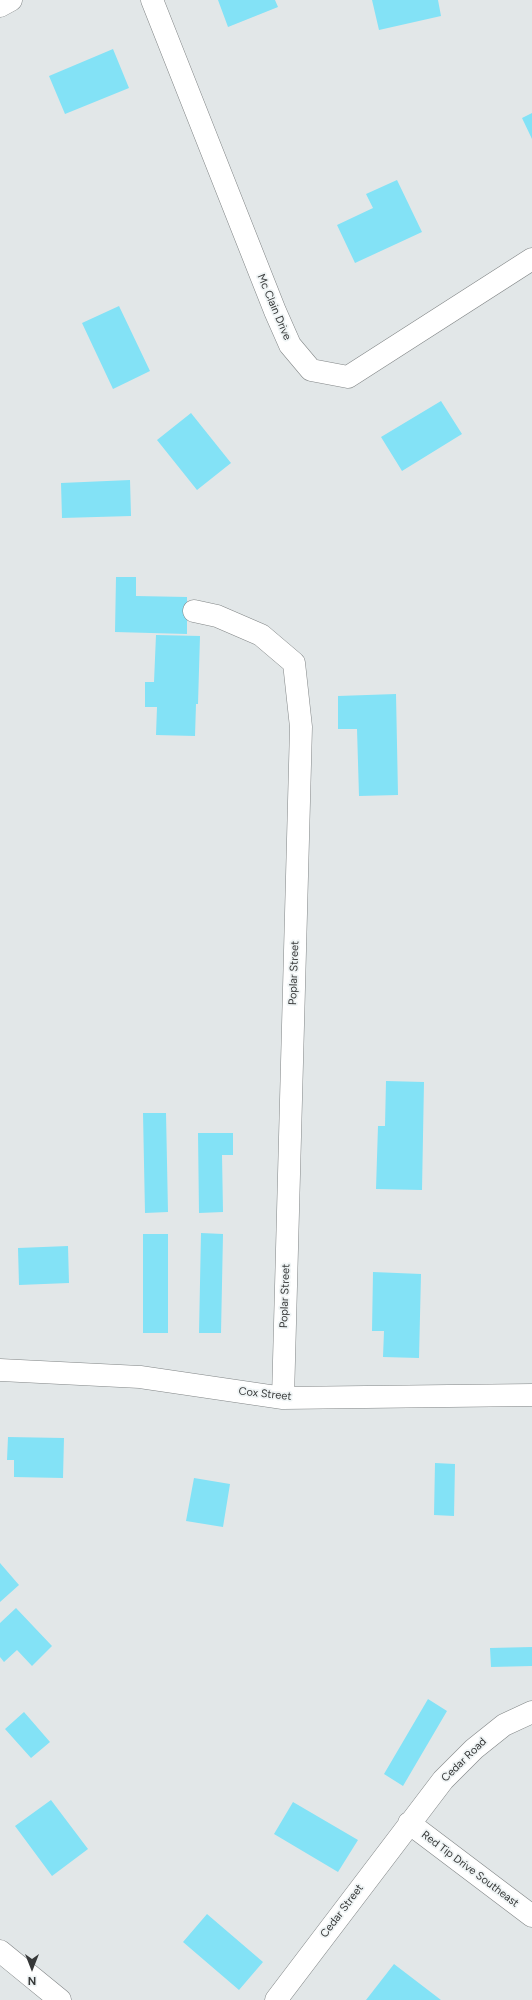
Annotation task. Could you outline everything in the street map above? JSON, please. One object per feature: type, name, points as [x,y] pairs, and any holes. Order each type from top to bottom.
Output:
[{"type":"street","points":[[0,6],[11,0]]},
{"type":"street","name":"Mc Clain Drive","points":[[152,0],[275,311],[290,345],[311,370],[348,377],[532,259]]},
{"type":"street","name":"Poplar Street","points":[[194,611],[217,616],[261,635],[294,663],[301,727],[283,1398]]},
{"type":"street","name":"Cox Street","points":[[0,1370],[140,1377],[283,1398],[532,1395]]},
{"type":"street","name":"Cedar Road","points":[[409,1823],[443,1780],[474,1749],[504,1725],[532,1712]]},
{"type":"street","name":"Red Tip Drive Southeast","points":[[409,1823],[532,1916]]},
{"type":"street","name":"Cedar Street","points":[[276,2000],[409,1823]]},
{"type":"street","points":[[0,1951],[60,2000]]},
{"type":"building","points":[[218,0],[275,0],[278,7],[228,27]]},
{"type":"building","points":[[372,0],[438,0],[441,16],[379,30]]},
{"type":"building","points":[[113,49],[129,88],[65,114],[49,76]]},
{"type":"building","points":[[532,113],[532,139],[522,118]]},
{"type":"building","points":[[397,180],[422,232],[355,263],[337,225],[373,208],[366,194]]},
{"type":"building","points":[[119,306],[150,371],[113,389],[82,323]]},
{"type":"building","points":[[441,401],[462,434],[402,471],[381,437]]},
{"type":"building","points":[[191,413],[231,463],[197,490],[157,440]]},
{"type":"building","points":[[130,480],[131,516],[62,518],[61,483]]},
{"type":"building","points":[[116,577],[136,577],[136,596],[187,597],[187,634],[115,632]]},
{"type":"building","points":[[156,635],[200,636],[198,704],[196,704],[195,736],[156,735],[157,707],[145,707],[145,682],[154,682]]},
{"type":"building","points":[[396,694],[398,795],[359,796],[357,729],[338,729],[338,696]]},
{"type":"building","points":[[386,1081],[424,1082],[422,1190],[376,1189],[378,1126],[385,1126]]},
{"type":"building","points":[[143,1113],[166,1113],[168,1212],[145,1213]]},
{"type":"building","points":[[198,1133],[233,1133],[233,1155],[222,1155],[223,1212],[199,1213]]},
{"type":"building","points":[[201,1233],[223,1234],[221,1333],[199,1333]]},
{"type":"building","points":[[143,1234],[168,1234],[168,1333],[143,1333]]},
{"type":"building","points":[[68,1246],[69,1283],[19,1285],[18,1248]]},
{"type":"building","points":[[373,1272],[421,1274],[419,1358],[383,1357],[384,1331],[372,1331]]},
{"type":"building","points":[[8,1437],[64,1438],[63,1478],[14,1477],[14,1460],[7,1460]]},
{"type":"building","points":[[435,1463],[455,1464],[454,1516],[434,1515]]},
{"type":"building","points":[[194,1478],[230,1484],[223,1527],[186,1521]]},
{"type":"building","points":[[0,1563],[19,1585],[0,1602]]},
{"type":"building","points":[[16,1608],[52,1646],[32,1666],[17,1650],[4,1662],[0,1657],[0,1623]]},
{"type":"building","points":[[532,1647],[532,1666],[491,1667],[490,1648]]},
{"type":"building","points":[[428,1699],[447,1711],[403,1786],[384,1774]]},
{"type":"building","points":[[24,1712],[50,1742],[31,1758],[5,1729]]},
{"type":"building","points":[[51,1800],[88,1849],[52,1876],[15,1826]]},
{"type":"building","points":[[293,1802],[358,1840],[338,1872],[274,1834]]},
{"type":"building","points":[[207,1914],[263,1962],[239,1990],[183,1942]]},
{"type":"building","points":[[394,1964],[441,2000],[366,2000]]}]
